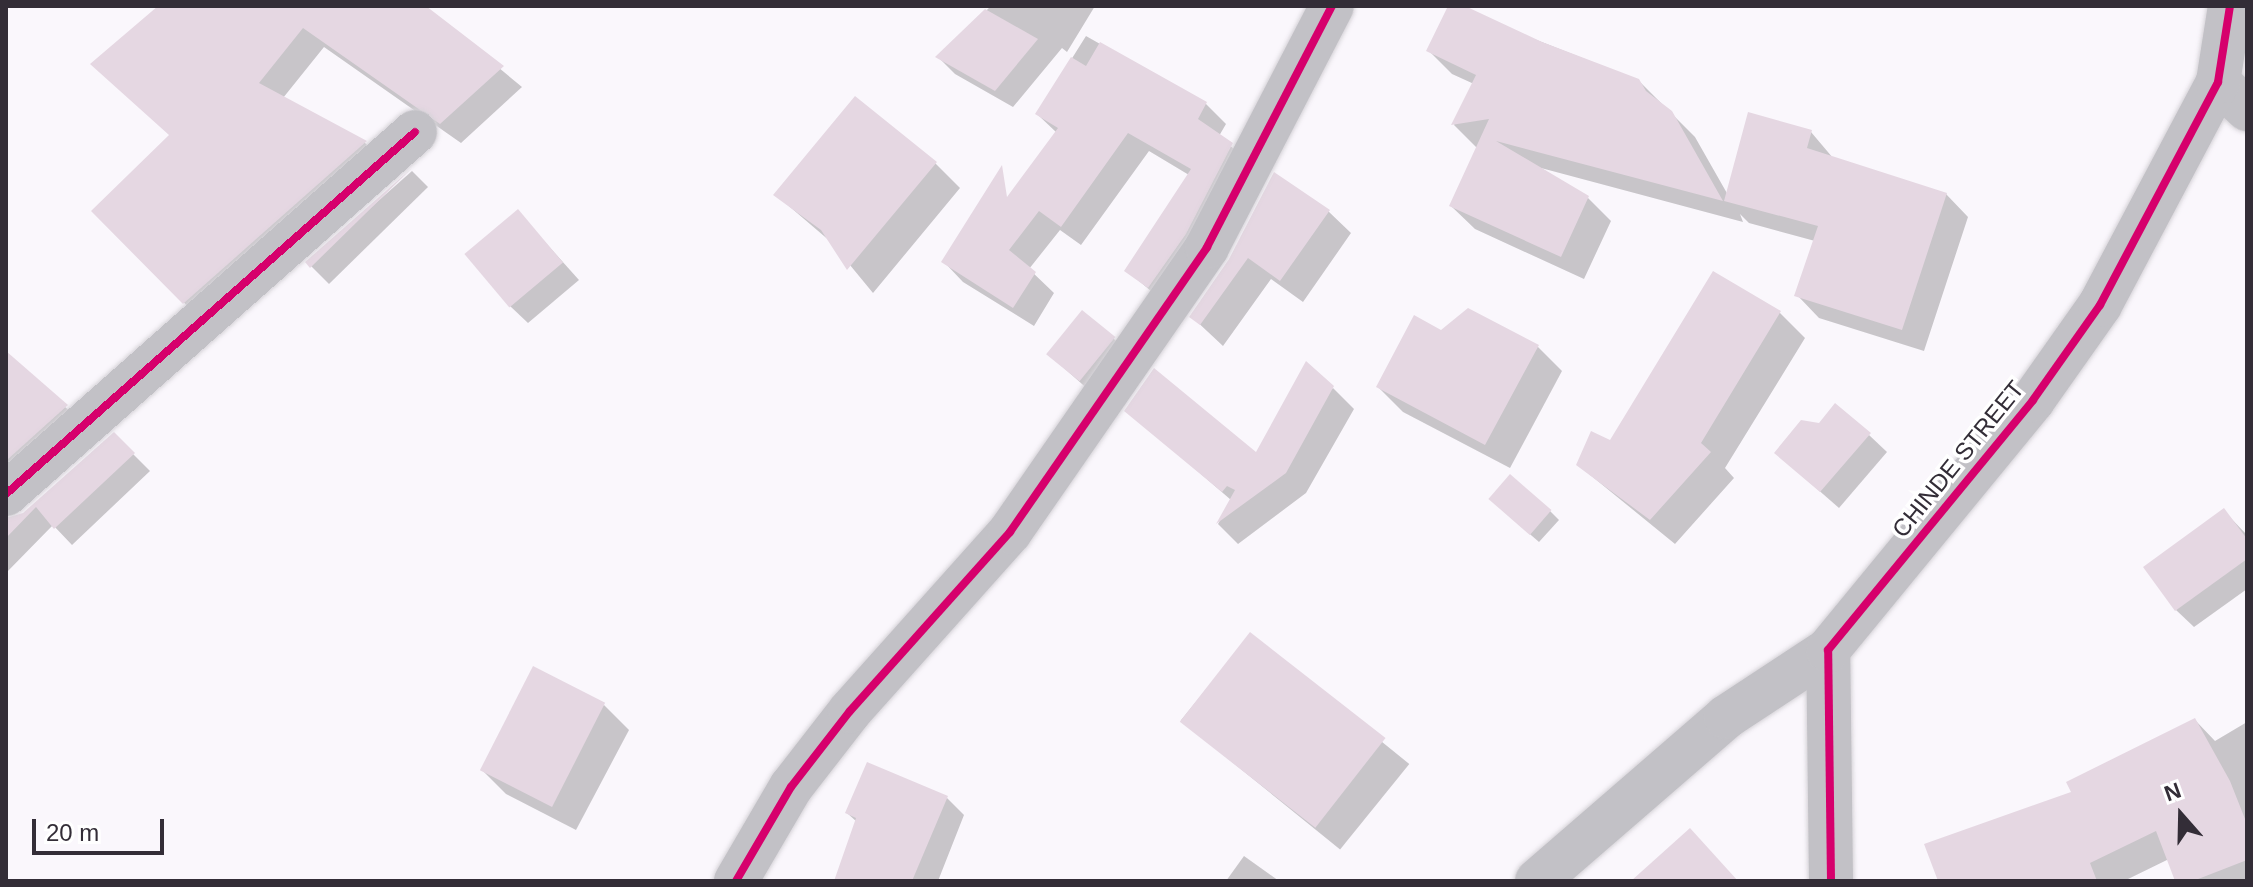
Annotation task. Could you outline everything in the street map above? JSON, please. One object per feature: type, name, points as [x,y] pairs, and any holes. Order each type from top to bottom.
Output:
[{"type":"street","points":[[736,881],[791,787],[850,711],[1010,532],[1207,247],[1332,6]]},
{"type":"street","name":"CHINDE STREET","points":[[1537,881],[1726,717],[1828,650],[2033,400],[2100,305],[2232,96],[2230,6]]},
{"type":"street","points":[[6,494],[415,132]]},
{"type":"street","points":[[1828,650],[1831,881]]},
{"type":"building","points":[[158,6],[426,6],[504,66],[440,124],[303,28],[259,83],[367,141],[183,304],[91,211],[169,135],[90,64]]},
{"type":"building","points":[[1448,6],[1465,6],[1542,42],[1639,79],[1646,91],[1672,111],[1723,201],[1496,141],[1589,196],[1561,257],[1449,206],[1489,119],[1451,125],[1476,75],[1426,51]]},
{"type":"building","points":[[985,9],[1038,39],[995,91],[935,57]]},
{"type":"building","points":[[1100,42],[1207,102],[1198,119],[1233,143],[1186,234],[1148,288],[1124,271],[1191,169],[1128,133],[1061,227],[1039,211],[1009,250],[1036,272],[1013,308],[941,262],[1002,165],[1007,197],[1058,128],[1035,114],[1071,57],[1086,66]]},
{"type":"building","points":[[855,96],[937,162],[847,270],[821,230],[773,195]]},
{"type":"building","points":[[1748,112],[1812,130],[1807,148],[1947,193],[1902,330],[1794,296],[1818,226],[1724,201]]},
{"type":"building","points":[[412,168],[310,268],[305,262]]},
{"type":"building","points":[[1274,172],[1330,210],[1280,281],[1248,258],[1200,325],[1189,317],[1229,259]]},
{"type":"building","points":[[518,209],[563,263],[509,308],[464,254]]},
{"type":"building","points":[[1713,271],[1781,311],[1701,443],[1711,452],[1650,520],[1576,465],[1591,431],[1610,440]]},
{"type":"building","points":[[1468,308],[1539,345],[1485,445],[1376,387],[1414,315],[1441,330]]},
{"type":"building","points":[[1082,310],[1115,337],[1080,381],[1046,354]]},
{"type":"building","points":[[6,351],[68,405],[6,461]]},
{"type":"building","points":[[1306,361],[1334,386],[1286,473],[1216,524],[1235,490],[1227,486],[1222,492],[1124,411],[1154,368],[1256,452]]},
{"type":"building","points":[[1835,403],[1871,433],[1820,492],[1774,453],[1801,420],[1819,423]]},
{"type":"building","points":[[114,432],[135,453],[54,529],[36,507],[6,538],[6,518],[23,513]]},
{"type":"building","points":[[1510,474],[1552,510],[1530,535],[1488,499]]},
{"type":"building","points":[[2224,508],[2247,539],[2247,559],[2175,611],[2143,567]]},
{"type":"building","points":[[1250,632],[1386,738],[1315,828],[1180,722]]},
{"type":"building","points":[[533,666],[605,703],[552,807],[480,770]]},
{"type":"building","points":[[2195,718],[2230,781],[2247,824],[2247,860],[2193,881],[2175,881],[2156,831],[2090,863],[2097,881],[1938,881],[1924,844],[2071,792],[2066,782]]},
{"type":"building","points":[[867,762],[948,796],[912,881],[834,881],[856,818],[845,813]]},
{"type":"building","points":[[1690,828],[1738,881],[1631,881]]},
{"type":"cycle path","points":[[736,881],[791,787],[850,711],[1010,532],[1207,247],[1332,6]]},
{"type":"cycle path","points":[[1831,881],[1828,650],[2033,400],[2100,305],[2218,82],[2230,6]]},
{"type":"cycle path","points":[[6,494],[415,132]]}]
